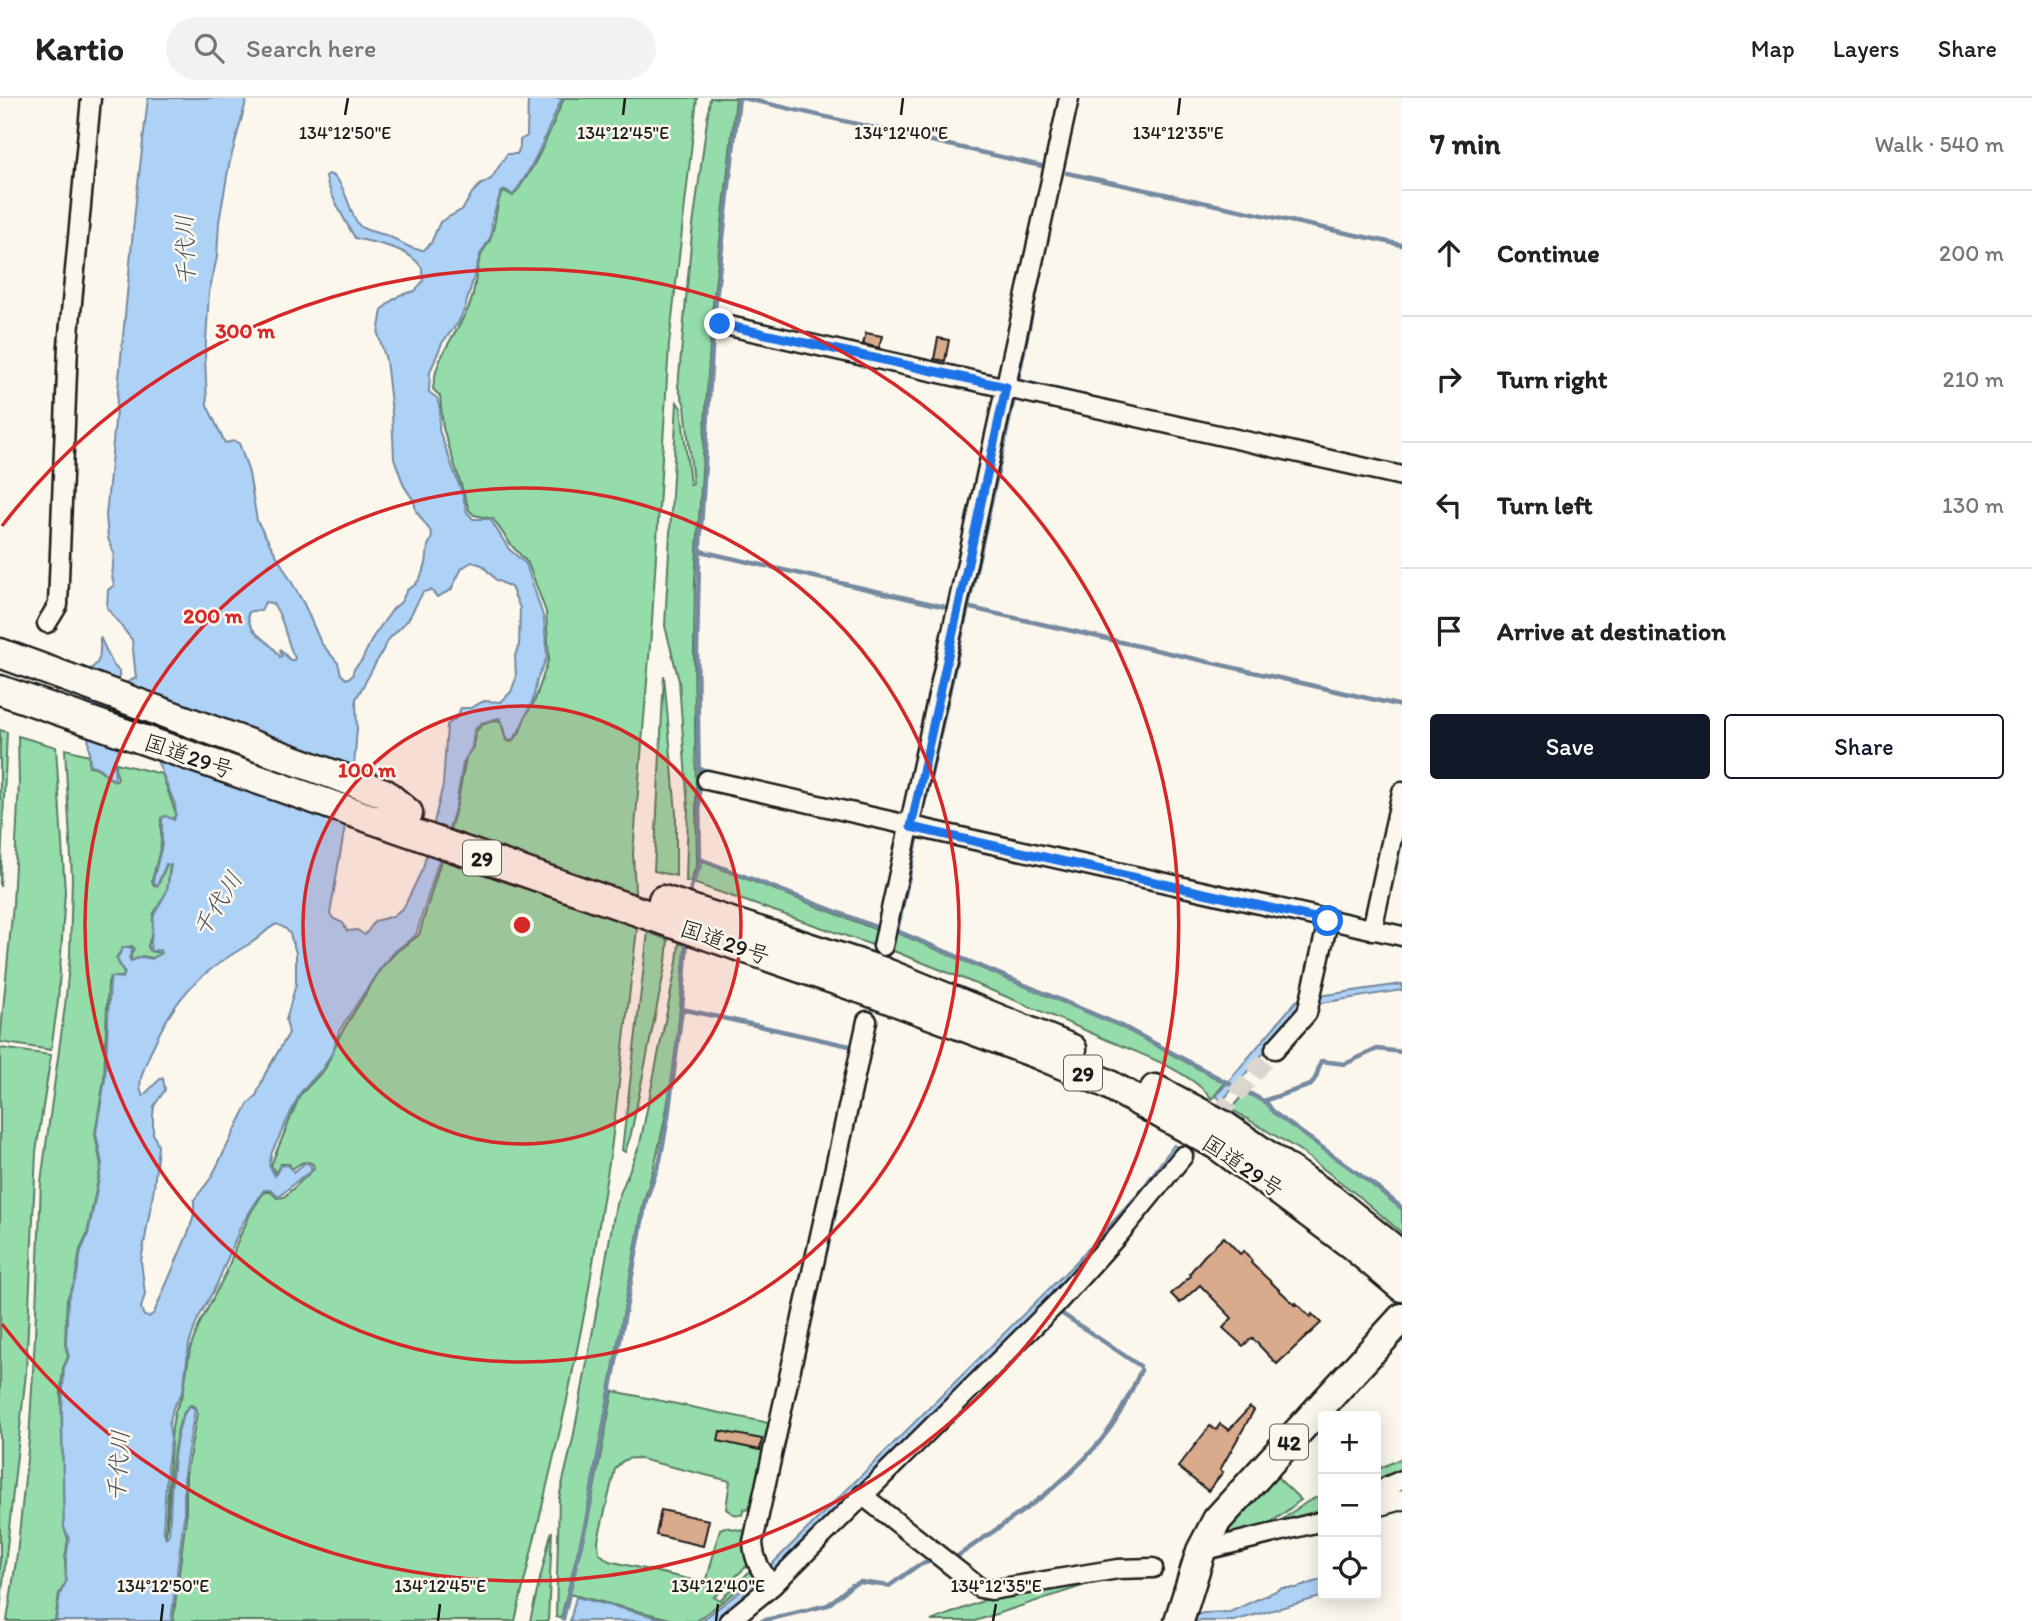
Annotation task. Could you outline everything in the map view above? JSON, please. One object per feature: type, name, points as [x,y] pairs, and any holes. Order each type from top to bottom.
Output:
[{"type":"main road","name":"29","points":[[0,653],[384,793],[408,813]]},
{"type":"main road","name":"国道29号","points":[[3,692],[408,813],[723,931],[876,994],[1041,1055],[1106,1083],[1217,1145],[1352,1245],[1402,1287]]},
{"type":"main road","name":"国道29号","points":[[3,692],[245,776],[723,931],[881,971],[1035,1032],[1116,1069],[1223,1125],[1329,1198],[1402,1256]]},
{"type":"main road","name":"42","points":[[1179,1621],[1197,1563],[1217,1520],[1402,1318]]},
{"type":"street","points":[[47,623],[58,605],[68,345],[91,98]]},
{"type":"street","points":[[883,946],[1069,98]]},
{"type":"street","points":[[720,324],[1402,477]]},
{"type":"street","points":[[706,780],[1402,936]]},
{"type":"street","points":[[1372,930],[1402,792]]},
{"type":"street","points":[[1275,1049],[1307,1013],[1328,921]]},
{"type":"street","points":[[772,1586],[759,1568],[754,1556],[753,1542],[867,1021]]},
{"type":"street","points":[[729,1621],[772,1586],[1057,1303],[1120,1233],[1183,1156]]},
{"type":"street","points":[[1381,1492],[1402,1480]]},
{"type":"street","points":[[862,1496],[980,1588],[991,1590],[1118,1569],[1153,1568]]},
{"type":"street","points":[[1381,1506],[1402,1500]]},
{"type":"street","points":[[1197,1563],[1318,1523]]},
{"type":"green space","points":[[564,98],[697,98],[669,345],[652,621],[633,853],[637,929],[611,1150],[587,1300],[566,1405],[515,1621],[173,1621],[186,1517],[186,1475],[197,1413],[195,1407],[191,1405],[184,1412],[179,1426],[172,1465],[166,1535],[172,1427],[175,1411],[183,1394],[190,1349],[200,1323],[226,1273],[251,1212],[264,1192],[271,1192],[277,1198],[284,1197],[314,1169],[313,1164],[307,1162],[292,1169],[289,1164],[281,1164],[275,1173],[271,1165],[300,1095],[325,1069],[340,1035],[382,967],[396,952],[419,935],[457,805],[466,757],[473,747],[476,731],[483,724],[498,720],[506,740],[511,742],[519,734],[535,700],[549,658],[546,612],[528,563],[493,519],[474,515],[469,510],[443,428],[440,396],[433,389],[438,365],[470,304],[479,262],[491,237],[501,194],[506,192],[513,196],[529,173]]},
{"type":"green space","points":[[710,98],[736,98],[712,313],[695,581],[697,864],[690,882],[686,881],[688,808],[679,681],[665,626],[677,402],[681,408],[690,484],[693,484],[685,406],[678,387],[692,233]]},
{"type":"green space","points":[[664,675],[676,813],[676,876],[654,871]]},
{"type":"green space","points":[[0,730],[7,732],[0,887]]},
{"type":"green space","points":[[18,736],[56,747],[65,892],[58,1001],[51,1050],[0,1042],[13,904],[19,783]]},
{"type":"green space","points":[[65,749],[89,755],[89,766],[97,768],[116,781],[116,763],[162,774],[176,814],[173,819],[165,816],[161,818],[161,845],[152,881],[154,885],[158,885],[167,864],[170,865],[167,891],[153,915],[153,930],[148,946],[150,951],[161,953],[152,958],[142,956],[131,961],[134,948],[123,948],[116,958],[124,973],[123,977],[110,977],[108,983],[104,1080],[95,1134],[101,1165],[87,1235],[80,1250],[75,1281],[67,1299],[65,1344],[68,1357],[63,1368],[61,1392],[64,1527],[68,1539],[66,1582],[59,1594],[55,1621],[7,1621],[29,1440],[41,1182],[70,955],[72,877]]},
{"type":"green space","points":[[701,861],[882,932],[878,947],[693,883]]},
{"type":"green space","points":[[648,932],[668,940],[666,962],[625,1152],[622,1150]]},
{"type":"green space","points":[[895,932],[1121,1027],[1225,1083],[1212,1099],[1191,1080],[1163,1064],[891,950]]},
{"type":"green space","points":[[679,943],[685,945],[677,1042],[667,1106],[644,1200],[585,1522],[561,1618],[556,1617],[559,1498],[573,1439],[616,1204],[640,1144]]},
{"type":"green space","points":[[0,1048],[51,1055],[36,1152],[26,1373],[0,1611]]},
{"type":"green space","points":[[1245,1092],[1266,1104],[1402,1210],[1402,1233],[1299,1150],[1231,1109]]},
{"type":"green space","points":[[613,1391],[774,1424],[755,1511],[744,1509],[742,1515],[733,1514],[726,1509],[730,1481],[636,1458],[624,1460],[615,1469],[598,1540],[599,1553],[609,1561],[706,1583],[720,1529],[725,1527],[750,1532],[750,1563],[714,1597],[720,1600],[752,1569],[757,1575],[697,1621],[678,1621],[569,1594],[588,1521]]},
{"type":"green space","points":[[1402,1458],[1402,1477],[1381,1488],[1381,1468]]},
{"type":"green space","points":[[1275,1475],[1301,1500],[1257,1530],[1237,1534],[1227,1531],[1228,1527]]},
{"type":"green space","points":[[1318,1496],[1318,1516],[1273,1526]]},
{"type":"green space","points":[[552,1531],[548,1621],[530,1621],[550,1537]]},
{"type":"green space","points":[[1116,1575],[975,1621],[931,1621],[998,1595]]},
{"type":"water","name":"千代川","points":[[148,98],[247,98],[229,165],[219,222],[217,257],[209,293],[205,357],[207,405],[225,443],[239,443],[249,473],[257,521],[304,604],[321,643],[338,663],[341,674],[346,679],[352,676],[373,637],[393,609],[420,578],[432,537],[416,511],[394,458],[386,360],[378,334],[382,310],[400,295],[415,291],[423,281],[422,268],[409,255],[392,247],[355,238],[333,197],[326,175],[329,174],[339,182],[361,227],[409,247],[424,250],[431,243],[440,222],[463,209],[472,193],[491,179],[507,154],[517,154],[520,140],[527,136],[528,98],[562,98],[521,184],[513,195],[506,190],[501,192],[492,219],[491,236],[480,255],[465,308],[458,323],[442,343],[430,372],[429,392],[437,398],[440,409],[439,430],[467,512],[473,519],[490,519],[509,549],[526,564],[544,619],[547,657],[537,680],[533,700],[518,733],[511,741],[507,739],[499,718],[481,723],[474,730],[472,747],[463,763],[456,805],[416,935],[394,952],[379,970],[339,1031],[333,1051],[323,1068],[300,1093],[272,1152],[269,1165],[275,1176],[280,1166],[288,1165],[294,1172],[306,1162],[311,1166],[311,1172],[279,1197],[271,1190],[264,1190],[241,1226],[217,1284],[197,1321],[189,1344],[183,1391],[173,1408],[169,1425],[171,1440],[163,1529],[166,1538],[169,1534],[173,1466],[179,1429],[190,1406],[195,1409],[184,1473],[184,1516],[171,1621],[56,1621],[60,1594],[66,1582],[69,1539],[64,1527],[62,1410],[64,1368],[69,1357],[66,1344],[68,1299],[88,1235],[102,1164],[96,1133],[105,1080],[110,982],[111,977],[123,978],[125,973],[117,959],[123,948],[133,948],[129,958],[131,961],[142,957],[152,959],[161,953],[160,950],[150,951],[154,915],[167,891],[171,865],[166,864],[157,886],[153,881],[162,845],[162,818],[166,816],[174,820],[176,814],[175,804],[140,719],[135,719],[127,729],[114,764],[115,780],[98,767],[90,765],[84,673],[95,666],[99,658],[100,637],[113,665],[119,671],[119,683],[124,684],[136,678],[132,640],[107,608],[108,590],[114,585],[114,554],[108,538],[106,516]],"holes":[[[472,562],[482,565],[496,580],[511,587],[520,608],[519,645],[515,656],[516,678],[511,692],[501,702],[484,701],[471,708],[461,708],[456,718],[447,725],[443,785],[423,868],[404,907],[393,916],[375,921],[365,935],[357,930],[347,931],[343,923],[330,914],[353,779],[356,699],[389,639],[408,620],[423,592],[431,590],[437,597],[451,590],[462,568]],[[265,602],[273,604],[278,612],[294,660],[290,660],[280,649],[280,657],[252,628],[248,614],[251,611],[261,611]],[[277,924],[286,929],[296,953],[296,984],[286,1020],[289,1033],[265,1074],[256,1096],[248,1104],[211,1178],[194,1200],[194,1214],[189,1231],[154,1313],[149,1317],[144,1316],[141,1308],[145,1294],[141,1261],[154,1188],[158,1146],[153,1133],[153,1116],[154,1106],[165,1090],[163,1078],[143,1096],[140,1087],[143,1071],[167,1018],[189,989],[201,977]]]},
{"type":"water","points":[[1402,984],[1402,990],[1315,1004],[1302,1009],[1222,1101],[1216,1096],[1296,1001]]},
{"type":"water","points":[[1174,1145],[1181,1150],[1123,1225],[835,1517],[739,1604],[715,1621],[701,1621],[759,1577],[765,1567],[770,1566],[1077,1261],[1136,1196]]},
{"type":"water","points":[[1318,1581],[1318,1598],[1233,1621],[1164,1621],[1204,1613],[1230,1612],[1282,1588],[1297,1588]]},
{"type":"water","points":[[576,1597],[671,1621],[570,1621]]},
{"type":"building","points":[[866,333],[882,336],[879,348],[863,344]]},
{"type":"building","points":[[938,338],[949,340],[945,361],[934,359]]},
{"type":"building","points":[[1224,1237],[1240,1254],[1244,1251],[1251,1263],[1295,1305],[1296,1303],[1310,1317],[1312,1314],[1321,1323],[1277,1364],[1252,1338],[1243,1346],[1223,1328],[1232,1318],[1200,1285],[1180,1303],[1171,1294],[1191,1276],[1189,1274],[1204,1256]]},
{"type":"building","points":[[1250,1407],[1254,1410],[1220,1470],[1223,1472],[1208,1491],[1178,1467],[1210,1426],[1216,1430],[1220,1424],[1229,1430]]},
{"type":"building","points":[[720,1431],[762,1439],[760,1450],[718,1441]]},
{"type":"building","points":[[661,1510],[709,1520],[703,1546],[656,1535]]},
{"type":"waterway","points":[[690,898],[691,887],[700,865],[697,650],[699,560],[714,317],[739,98]]},
{"type":"waterway","points":[[743,98],[1046,167]]},
{"type":"waterway","points":[[1067,173],[1402,245]]},
{"type":"waterway","points":[[1018,380],[1052,215]]},
{"type":"waterway","points":[[1020,381],[1098,399]]},
{"type":"waterway","points":[[926,797],[1014,398]]},
{"type":"waterway","points":[[700,551],[950,608]]},
{"type":"waterway","points":[[971,608],[1402,706]]},
{"type":"waterway","points":[[700,769],[736,778]]},
{"type":"waterway","points":[[917,839],[897,931],[1122,1026],[1230,1084]]},
{"type":"waterway","points":[[700,859],[881,929]]},
{"type":"waterway","points":[[563,1619],[586,1522],[646,1200],[660,1160],[668,1117],[682,1009],[687,938]]},
{"type":"waterway","points":[[682,1009],[854,1047]]},
{"type":"waterway","points":[[1266,1100],[1311,1085],[1321,1061],[1345,1064],[1377,1049],[1402,1052]]},
{"type":"waterway","points":[[827,1249],[868,1057]]},
{"type":"waterway","points":[[1247,1092],[1267,1103],[1273,1112],[1402,1208]]},
{"type":"waterway","points":[[802,1358],[816,1294]]},
{"type":"waterway","points":[[1061,1313],[1140,1366]]},
{"type":"waterway","points":[[955,1558],[1039,1499],[1077,1466],[1111,1427],[1141,1370]]},
{"type":"waterway","points":[[762,1621],[828,1605],[852,1585],[860,1582],[889,1586],[917,1566],[934,1560]]},
{"type":"tunnel","points":[[1183,1156],[1275,1049]]},
{"type":"route","points":[[720,324],[1006,387],[911,827],[1328,921]]}]
